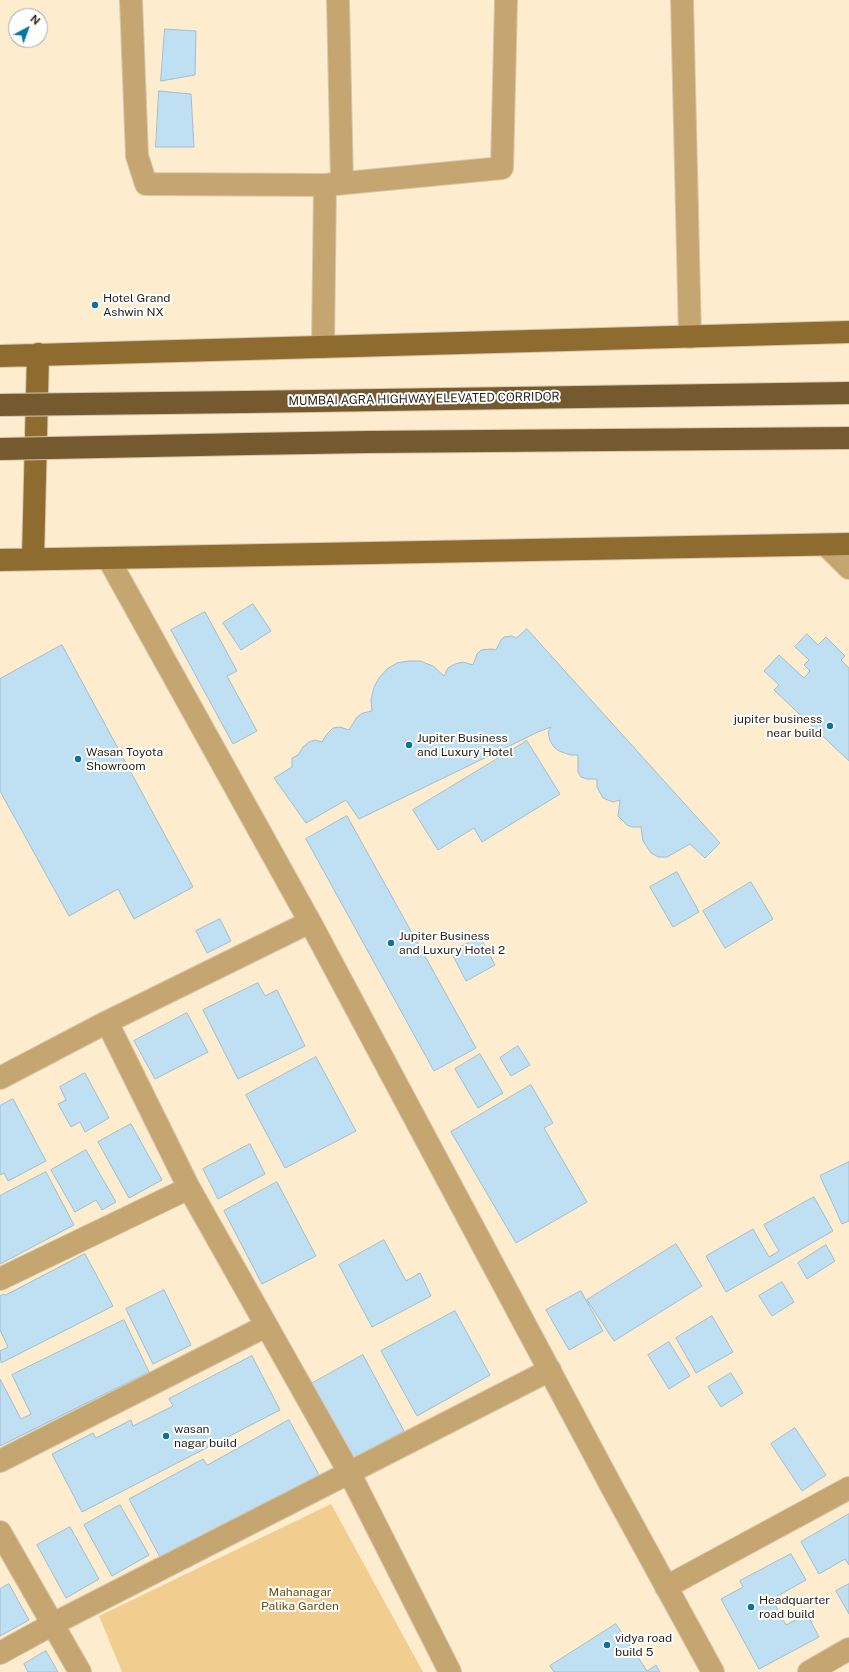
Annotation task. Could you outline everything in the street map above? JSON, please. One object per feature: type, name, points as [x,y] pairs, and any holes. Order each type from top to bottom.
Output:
[{"type":"highway","name":"MUMBAI AGRA HIGHWAY ELEVATED CORRIDOR","points":[[0,405],[849,393]]},
{"type":"highway","points":[[0,449],[368,442],[849,438]]},
{"type":"main road","points":[[0,356],[849,332]]},
{"type":"main road","points":[[33,559],[38,354]]},
{"type":"main road","points":[[0,560],[849,544]]},
{"type":"street","points":[[131,0],[137,156],[146,184],[334,184],[502,168],[506,0]]},
{"type":"street","points":[[323,347],[334,184],[338,0]]},
{"type":"street","points":[[682,0],[690,337]]},
{"type":"street","points":[[826,545],[849,568]]},
{"type":"street","points":[[108,558],[310,922],[710,1671]]},
{"type":"street","points":[[0,1078],[107,1022],[310,922]]},
{"type":"street","points":[[107,1022],[189,1188],[349,1472],[450,1672]]},
{"type":"street","points":[[0,1279],[189,1188]]},
{"type":"street","points":[[0,1461],[266,1326]]},
{"type":"street","points":[[0,1653],[53,1624],[550,1370]]},
{"type":"street","points":[[666,1587],[849,1488]]},
{"type":"street","points":[[0,1532],[80,1672]]},
{"type":"street","points":[[809,1672],[849,1649]]},
{"type":"green space","name":"Mahanagar Palika Garden","points":[[331,1504],[423,1672],[122,1672],[99,1616]]},
{"type":"building","points":[[165,29],[196,31],[195,75],[161,81]]},
{"type":"building","points":[[159,91],[191,94],[194,147],[156,147]]},
{"type":"building","points":[[253,604],[271,631],[241,650],[223,623]]},
{"type":"building","points":[[205,612],[237,671],[227,676],[257,731],[233,744],[171,630]]},
{"type":"building","name":"Jupiter Business and Luxury Hotel","points":[[527,629],[720,843],[705,858],[690,844],[667,857],[658,857],[651,853],[643,841],[641,827],[632,827],[627,825],[618,816],[620,800],[613,802],[603,798],[597,787],[597,779],[587,779],[581,777],[578,772],[578,755],[570,755],[559,751],[554,747],[550,741],[548,732],[551,727],[359,819],[346,800],[306,823],[274,778],[292,767],[292,758],[298,755],[303,747],[309,742],[315,740],[322,742],[333,728],[340,727],[349,730],[357,717],[363,713],[372,711],[371,700],[374,687],[379,678],[387,669],[397,663],[420,661],[433,666],[444,676],[448,668],[455,664],[463,662],[473,665],[477,654],[481,650],[496,650],[504,637],[512,636],[516,638]]},
{"type":"building","name":"jupiter business near build","points":[[807,634],[818,645],[826,637],[845,656],[841,660],[849,668],[849,761],[774,690],[779,685],[764,671],[779,655],[804,678],[810,671],[804,665],[809,660],[795,647]]},
{"type":"building","points":[[62,645],[193,887],[134,919],[118,889],[69,916],[0,791],[0,679]]},
{"type":"building","name":"Jupiter Business and Luxury Hotel","points":[[527,741],[560,794],[482,842],[474,828],[438,850],[413,810]]},
{"type":"building","name":"Jupiter Business and Luxury Hotel 2","points":[[347,816],[476,1048],[434,1071],[306,839]]},
{"type":"building","points":[[677,872],[699,912],[673,927],[650,887]]},
{"type":"building","points":[[751,882],[773,919],[725,948],[703,911]]},
{"type":"building","points":[[220,919],[231,941],[207,953],[196,931]]},
{"type":"building","points":[[480,937],[495,965],[466,981],[451,952]]},
{"type":"building","points":[[258,983],[265,996],[277,990],[305,1046],[238,1079],[203,1010]]},
{"type":"building","points":[[187,1013],[208,1052],[155,1079],[134,1041]]},
{"type":"building","points":[[518,1046],[530,1065],[511,1076],[500,1058]]},
{"type":"building","points":[[480,1054],[503,1093],[478,1108],[455,1069]]},
{"type":"building","points":[[316,1057],[356,1131],[285,1168],[246,1095]]},
{"type":"building","points":[[85,1073],[109,1118],[85,1132],[80,1122],[71,1127],[58,1104],[66,1100],[60,1087]]},
{"type":"building","points":[[531,1085],[553,1123],[544,1128],[587,1202],[516,1243],[451,1132]]},
{"type":"building","points":[[13,1099],[46,1161],[8,1181],[4,1173],[0,1175],[0,1106]]},
{"type":"building","points":[[131,1124],[162,1180],[129,1198],[98,1142]]},
{"type":"building","points":[[250,1144],[265,1174],[218,1199],[203,1169]]},
{"type":"building","points":[[86,1150],[116,1202],[102,1210],[96,1200],[75,1212],[51,1170]]},
{"type":"building","points":[[849,1162],[849,1221],[842,1224],[820,1176]]},
{"type":"building","points":[[46,1172],[74,1225],[0,1264],[0,1196]]},
{"type":"building","points":[[277,1182],[316,1256],[262,1284],[224,1211]]},
{"type":"building","points":[[814,1197],[833,1231],[726,1292],[706,1256],[753,1229],[769,1257],[779,1251],[764,1225]]},
{"type":"building","points":[[384,1240],[406,1281],[420,1273],[431,1296],[372,1327],[339,1265]]},
{"type":"building","points":[[676,1244],[702,1286],[614,1341],[587,1300]]},
{"type":"building","points":[[826,1245],[835,1261],[807,1279],[798,1263]]},
{"type":"building","points":[[85,1254],[113,1306],[1,1363],[0,1351],[8,1347],[0,1330],[0,1296],[5,1295]]},
{"type":"building","points":[[782,1282],[794,1302],[772,1316],[759,1296]]},
{"type":"building","points":[[164,1290],[191,1345],[153,1364],[126,1309]]},
{"type":"building","points":[[581,1291],[603,1331],[569,1350],[546,1310]]},
{"type":"building","points":[[455,1311],[490,1375],[417,1416],[381,1351]]},
{"type":"building","points":[[712,1316],[733,1352],[696,1373],[676,1338]]},
{"type":"building","points":[[124,1320],[149,1372],[0,1446],[0,1379],[21,1419],[31,1414],[12,1375]]},
{"type":"building","points":[[669,1342],[690,1376],[669,1389],[648,1355]]},
{"type":"building","points":[[363,1355],[404,1431],[351,1459],[311,1384]]},
{"type":"building","name":"wasan nagar build","points":[[252,1356],[280,1410],[82,1512],[52,1454],[93,1433],[96,1438],[131,1420],[133,1426],[173,1406],[169,1399]]},
{"type":"building","points":[[731,1373],[743,1393],[721,1407],[708,1387]]},
{"type":"building","name":"wasan nagar build","points":[[289,1420],[319,1475],[161,1559],[129,1499],[203,1459],[207,1465]]},
{"type":"building","points":[[795,1428],[826,1475],[802,1491],[771,1444]]},
{"type":"building","points":[[120,1505],[149,1555],[112,1576],[84,1525]]},
{"type":"building","name":"Headquarter road build","points":[[849,1514],[849,1565],[845,1559],[819,1574],[801,1542]]},
{"type":"building","points":[[70,1527],[99,1579],[66,1598],[37,1545]]},
{"type":"building","name":"Headquarter road build","points":[[791,1554],[806,1580],[772,1599],[786,1625],[807,1614],[819,1637],[759,1669],[721,1599],[743,1587],[740,1581]]},
{"type":"building","points":[[9,1584],[29,1620],[0,1636],[0,1589]]},
{"type":"building","name":"Headquarter road build","points":[[849,1584],[849,1614],[836,1591]]},
{"type":"building","name":"vidya road build 5","points":[[616,1624],[647,1671],[656,1665],[660,1672],[554,1672],[550,1666]]},
{"type":"building","points":[[46,1651],[58,1672],[28,1672],[24,1664]]},
{"type":"place","name":"Hotel Grand Ashwin NX","points":[[95,305]]},
{"type":"place","name":"jupiter business near build","points":[[830,726]]},
{"type":"place","name":"Jupiter Business and Luxury Hotel","points":[[409,745]]},
{"type":"place","name":"Wasan Toyota Showroom","points":[[78,759]]},
{"type":"place","name":"Jupiter Business and Luxury Hotel 2","points":[[391,943]]},
{"type":"place","name":"wasan nagar build","points":[[166,1436]]},
{"type":"place","name":"Headquarter road build","points":[[751,1607]]},
{"type":"place","name":"vidya road build 5","points":[[607,1645]]}]
